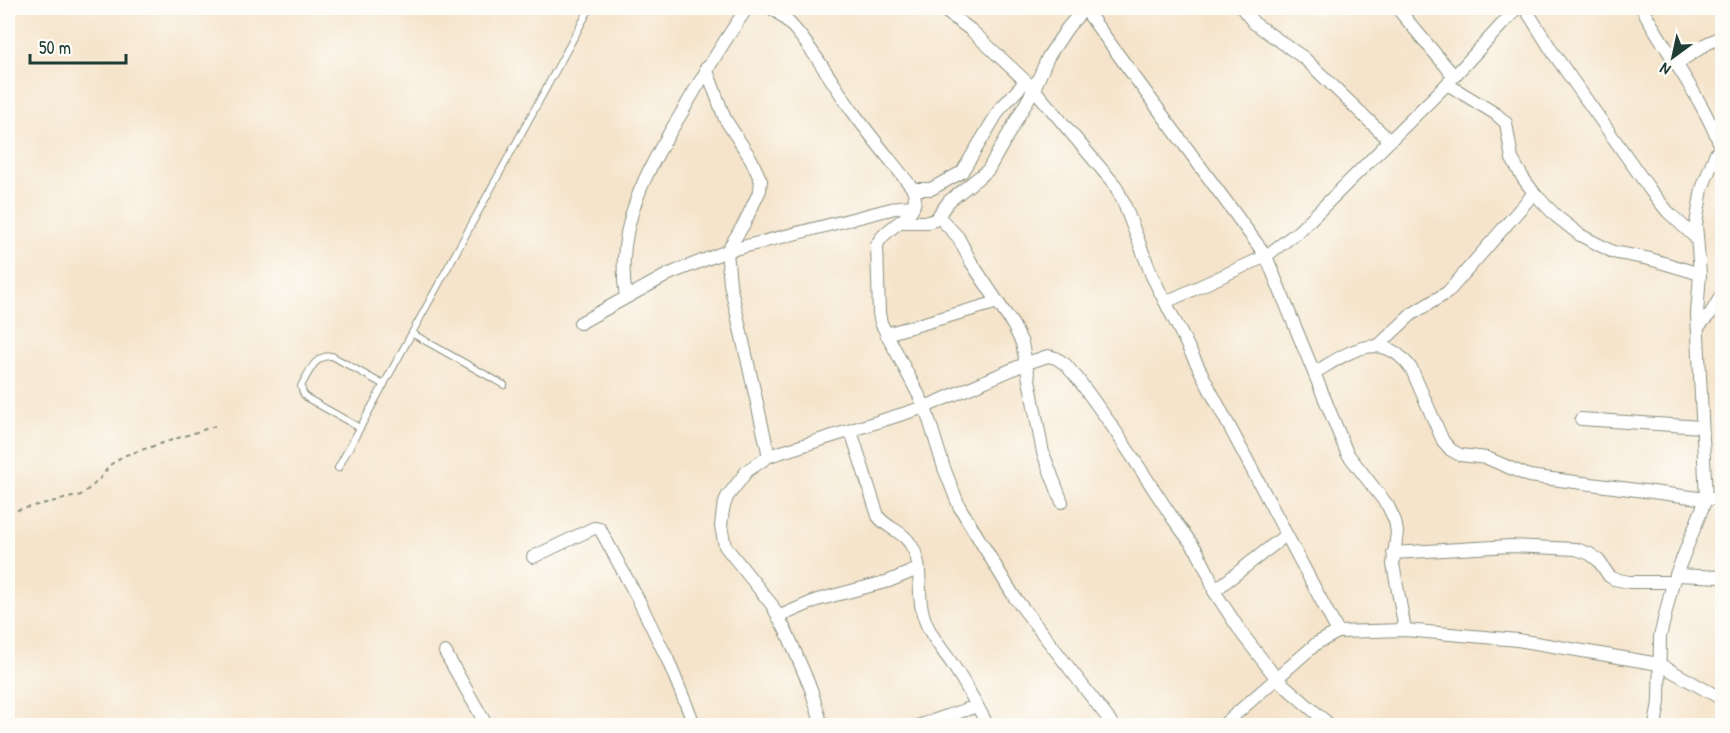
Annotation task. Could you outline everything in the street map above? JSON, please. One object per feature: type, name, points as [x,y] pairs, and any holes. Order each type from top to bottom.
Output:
[{"type":"street","points":[[626,297],[623,257],[630,214],[658,154],[706,68],[747,8]]},
{"type":"street","points":[[771,8],[786,19],[809,48],[916,195],[914,206],[901,222],[884,235],[877,244],[879,313],[886,334],[925,407],[944,468],[959,506],[1015,597],[1114,726]]},
{"type":"street","points":[[941,8],[971,30],[1030,85],[1115,185],[1145,259],[1166,302],[1338,632]]},
{"type":"street","points":[[901,222],[928,222],[939,217],[949,201],[988,170],[1030,85],[1068,27],[1085,8],[1266,256],[1347,453],[1388,506],[1395,521],[1397,532],[1393,553],[1404,630]]},
{"type":"street","points":[[1242,8],[1254,23],[1304,58],[1390,141]]},
{"type":"street","points":[[1397,8],[1451,80],[1506,123],[1512,159],[1534,192],[1556,216],[1580,235],[1613,252],[1650,258],[1700,274]]},
{"type":"street","points":[[1166,302],[1266,256],[1299,231],[1451,80],[1518,8],[1554,54],[1651,191],[1668,212],[1697,239]]},
{"type":"street","points":[[1642,8],[1709,117],[1722,149],[1715,155],[1702,189],[1696,224],[1700,274],[1697,314],[1706,499],[1675,579],[1660,637],[1659,702],[1655,726]]},
{"type":"street","points":[[1676,64],[1708,43],[1722,37]]},
{"type":"street","points":[[706,68],[725,118],[751,159],[761,181],[760,190],[744,224],[727,252],[730,284],[769,456]]},
{"type":"street","points":[[913,189],[930,189],[962,172],[1000,109],[1030,85]]},
{"type":"street","points":[[1378,346],[1412,314],[1448,292],[1534,192]]},
{"type":"street","points":[[580,323],[680,269],[727,252],[899,207],[914,206]]},
{"type":"street","points":[[939,217],[958,237],[1022,343],[1043,453],[1062,502]]},
{"type":"street","points":[[1698,327],[1711,313],[1722,294]]},
{"type":"street","points":[[886,334],[998,302]]},
{"type":"street","points":[[1314,373],[1352,350],[1366,345],[1378,346],[1405,360],[1412,370],[1443,441],[1451,450],[1460,455],[1487,458],[1529,476],[1706,499],[1722,499]]},
{"type":"street","points":[[822,726],[811,689],[778,616],[760,587],[729,554],[725,546],[721,526],[725,503],[736,483],[747,471],[769,456],[925,407],[1048,356],[1065,364],[1078,379],[1197,551],[1214,591],[1276,679],[1331,726]]},
{"type":"street","points":[[1581,419],[1702,427]]},
{"type":"street","points":[[851,431],[878,516],[883,524],[909,541],[918,569],[921,609],[927,626],[988,726]]},
{"type":"street","points":[[533,557],[594,528],[600,529],[667,658],[695,726]]},
{"type":"street","points":[[1214,591],[1286,535]]},
{"type":"street","points":[[1393,553],[1510,546],[1576,549],[1590,554],[1599,561],[1609,576],[1629,582],[1722,577]]},
{"type":"street","points":[[778,616],[817,600],[889,581],[918,569]]},
{"type":"street","points":[[1222,726],[1317,643],[1338,632],[1404,630],[1518,640],[1659,664],[1722,699]]},
{"type":"street","points":[[445,652],[487,726]]},
{"type":"street","points":[[918,726],[977,706]]},
{"type":"lane","points":[[338,468],[590,8]]},
{"type":"lane","points":[[413,334],[504,385]]},
{"type":"lane","points":[[360,428],[307,398],[302,386],[318,358],[324,355],[332,356],[384,385]]},
{"type":"path","points":[[8,512],[81,495],[98,482],[110,465],[123,456],[218,425]]}]
